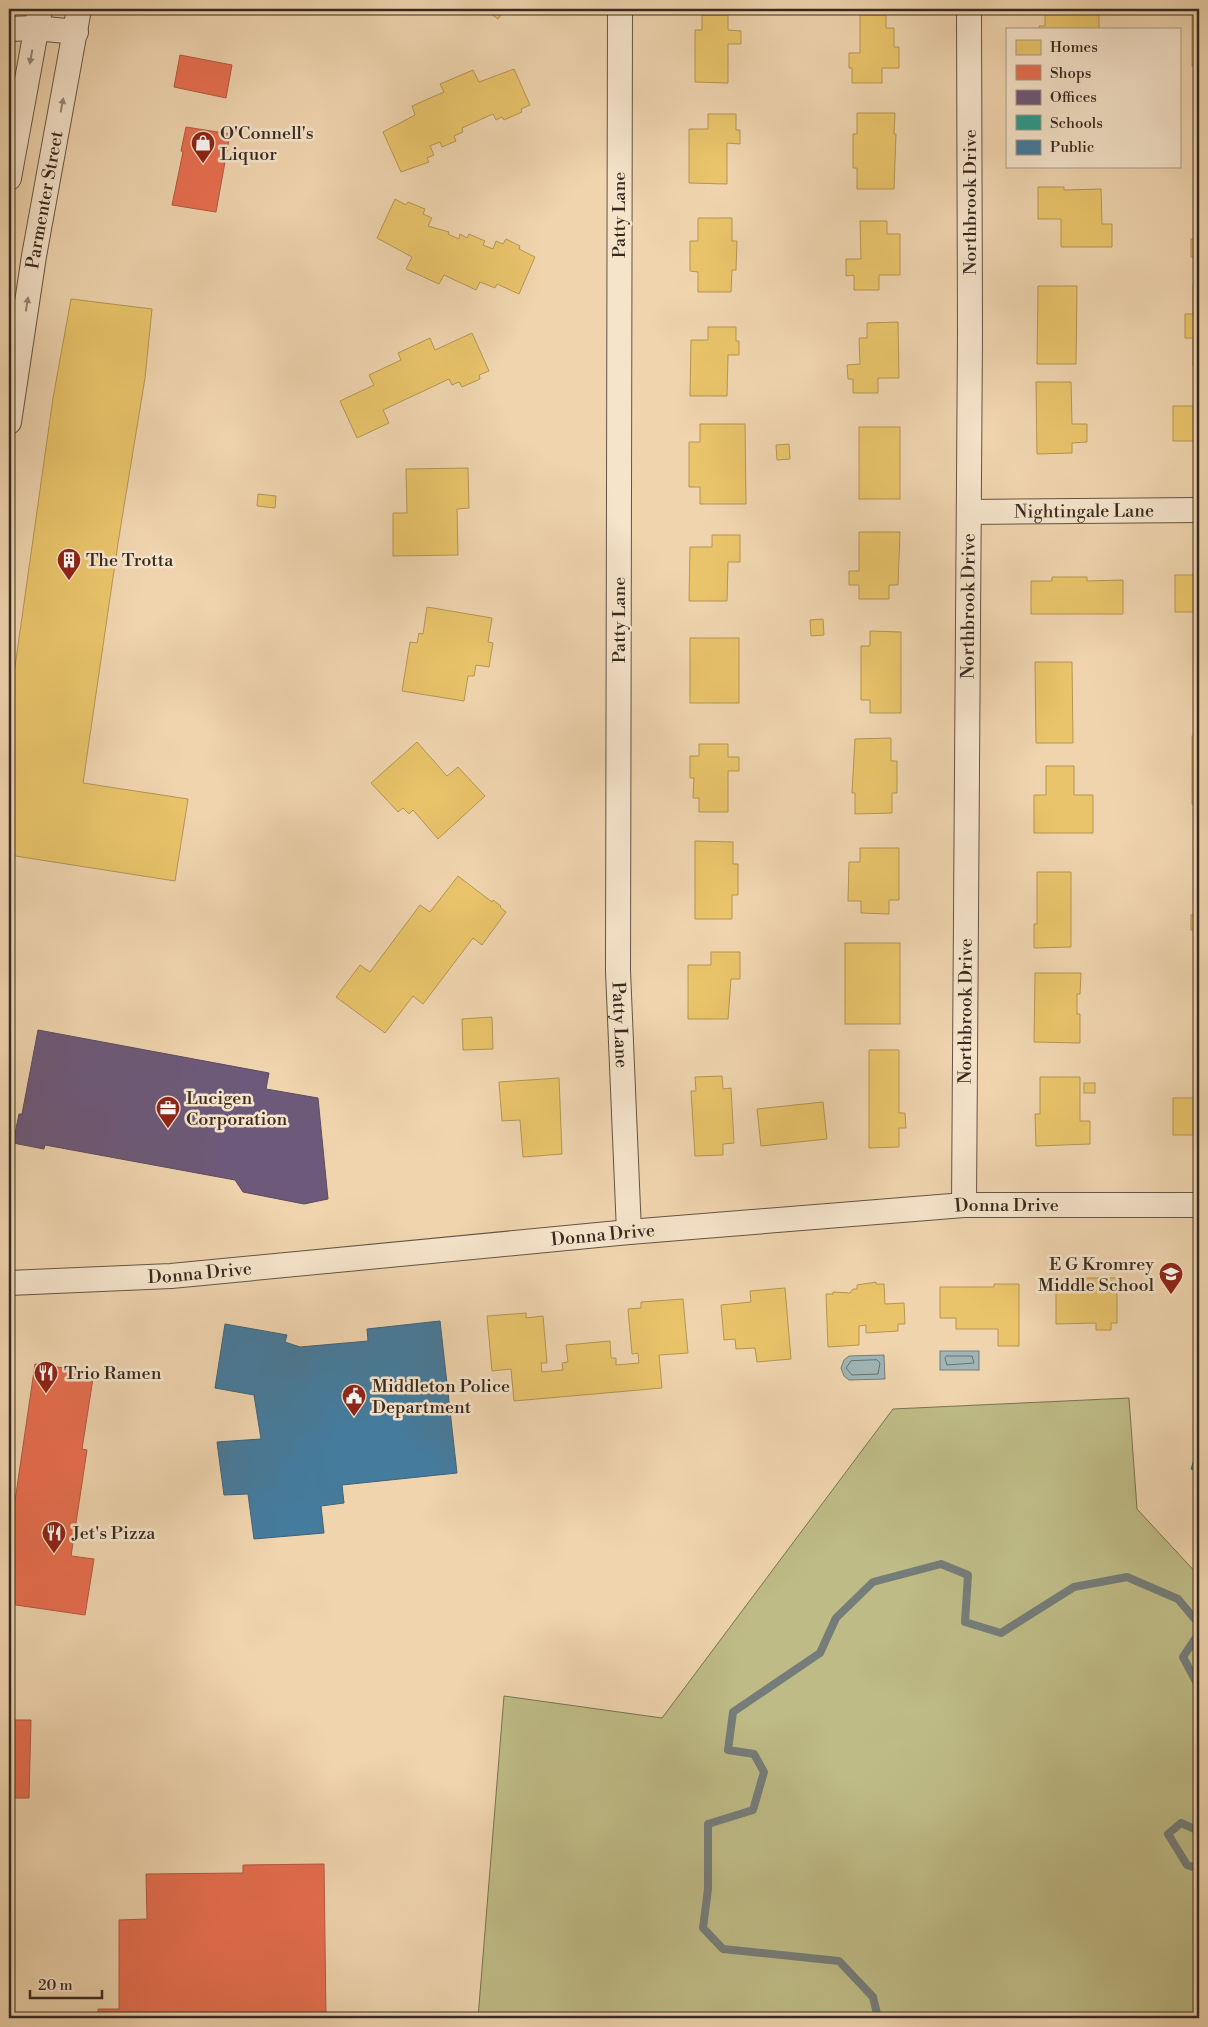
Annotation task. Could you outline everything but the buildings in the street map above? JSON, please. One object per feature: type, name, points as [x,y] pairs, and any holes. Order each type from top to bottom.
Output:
[{"type":"street","name":"Parmenter Street","points":[[9,422],[34,256],[80,9]]},
{"type":"street","name":"Patty Lane","points":[[620,9],[618,971],[629,1232]]},
{"type":"street","name":"Northbrook Drive","points":[[964,1205],[969,512],[969,9]]},
{"type":"street","points":[[9,29],[38,19],[76,32]]},
{"type":"street","points":[[9,178],[38,19]]},
{"type":"street","name":"Nightingale Lane","points":[[969,512],[1199,510]]},
{"type":"street","name":"Donna Drive","points":[[9,1283],[171,1276],[629,1232],[964,1205],[1199,1205]]},
{"type":"shaded area","points":[[1129,1398],[1137,1509],[1199,1576],[1199,2018],[478,2018],[504,1696],[662,1718],[893,1409]]},
{"type":"water","points":[[940,1351],[979,1351],[979,1370],[940,1370]]},
{"type":"water","points":[[884,1355],[885,1379],[849,1380],[844,1376],[841,1368],[844,1360],[849,1356]]},
{"type":"waterway","points":[[878,2018],[873,1997],[839,1961],[723,1949],[703,1928],[708,1889],[708,1824],[753,1810],[764,1772],[754,1754],[728,1750],[733,1712],[820,1653],[836,1618],[873,1582],[941,1564],[968,1575],[965,1622],[1001,1633],[1074,1587],[1127,1577],[1178,1599],[1199,1624]]},
{"type":"waterway","points":[[1199,1633],[1183,1657],[1199,1687]]},
{"type":"waterway","points":[[1199,1831],[1181,1823],[1168,1834],[1187,1865],[1199,1869]]},
{"type":"place","name":"O'Connell's Liquor","points":[[203,164]]},
{"type":"place","name":"The Trotta","points":[[69,581]]},
{"type":"place","name":"Lucigen Corporation","points":[[168,1129]]},
{"type":"place","name":"E G Kromrey Middle School","points":[[1171,1295]]},
{"type":"place","name":"Trio Ramen","points":[[46,1394]]},
{"type":"place","name":"Middleton Police Department","points":[[354,1417]]},
{"type":"place","name":"Jet's Pizza","points":[[54,1554]]}]
